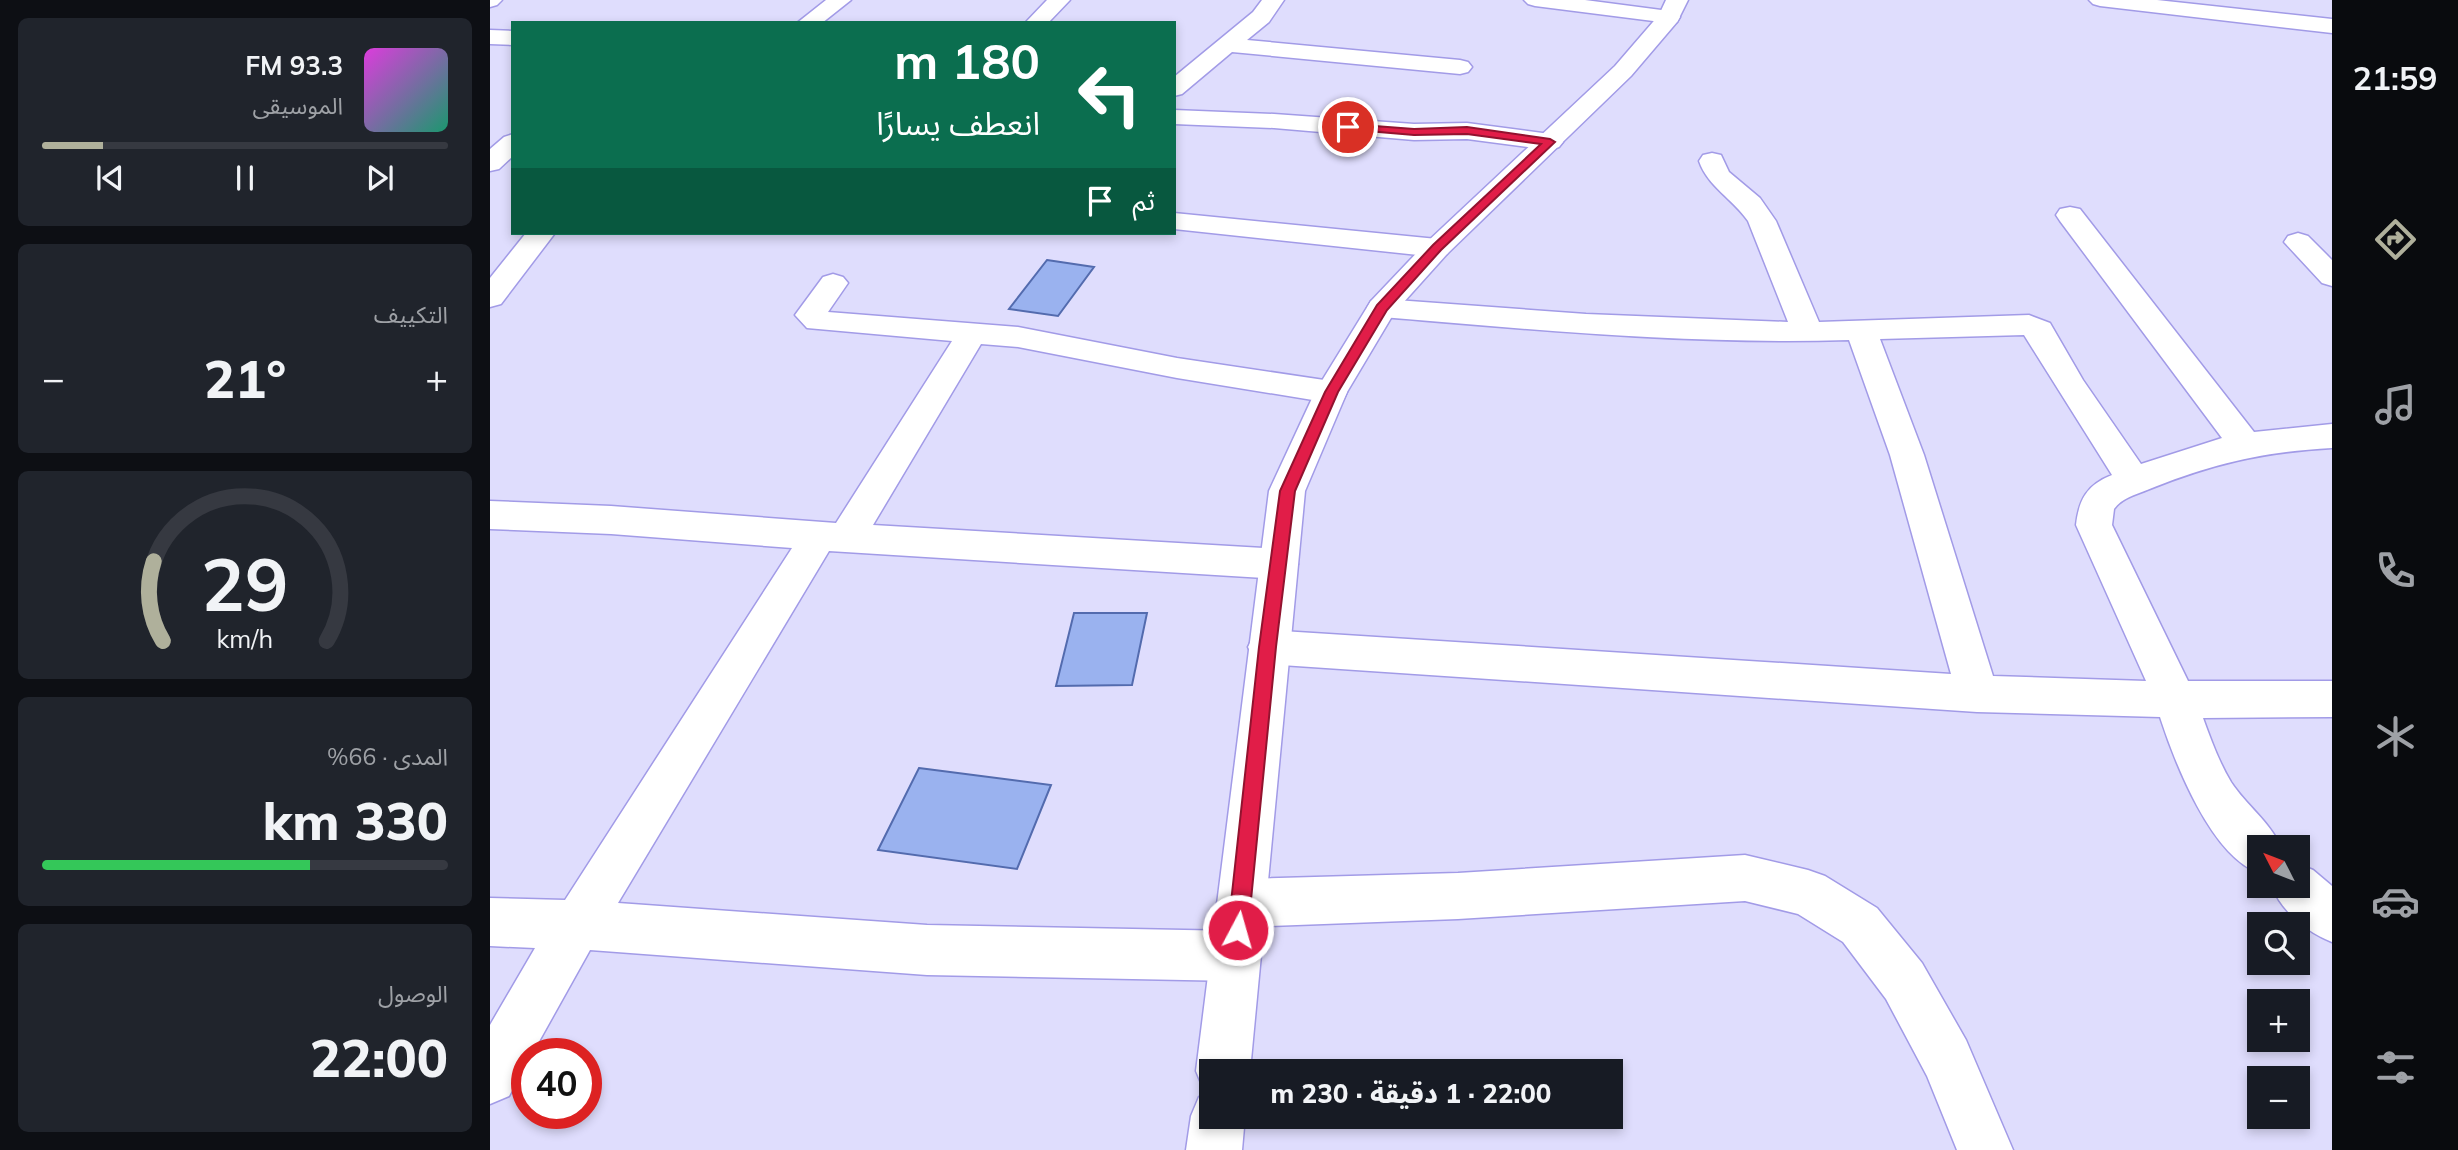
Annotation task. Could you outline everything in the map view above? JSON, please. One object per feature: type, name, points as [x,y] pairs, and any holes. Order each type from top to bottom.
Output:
[{"type":"street","points":[[811,21],[840,0]]},
{"type":"street","points":[[1038,21],[1059,0]]},
{"type":"street","points":[[1176,87],[1230,45],[1261,17],[1273,0]]},
{"type":"street","points":[[1535,0],[1673,8]]},
{"type":"street","points":[[2100,0],[2332,26]]},
{"type":"street","points":[[1224,1059],[1287,491],[1331,392],[1382,308],[1437,248],[1623,71],[1673,8]]},
{"type":"street","points":[[490,37],[511,38]]},
{"type":"street","points":[[1230,45],[1461,67]]},
{"type":"street","points":[[1176,117],[1274,121],[1414,132],[1467,131],[1550,142]]},
{"type":"street","points":[[490,163],[511,144]]},
{"type":"street","points":[[1712,161],[1717,174],[1749,204],[1762,221],[1808,332]]},
{"type":"street","points":[[2070,215],[2245,444]]},
{"type":"street","points":[[1176,221],[1437,248]]},
{"type":"street","points":[[490,298],[539,235]]},
{"type":"street","points":[[2298,242],[2332,277]]},
{"type":"street","points":[[833,283],[810,315],[818,321],[932,328],[1018,337],[1177,368],[1331,392]]},
{"type":"street","points":[[1382,308],[1586,324],[1808,332],[2019,325],[2034,327],[2039,330],[2069,384],[2134,481]]},
{"type":"street","points":[[1861,331],[1907,456],[1977,694]]},
{"type":"street","points":[[490,1077],[558,956],[833,537],[972,334]]},
{"type":"street","points":[[2247,836],[2216,798],[2196,759],[2176,701],[2094,525],[2097,504],[2105,495],[2191,457],[2245,444],[2332,436]]},
{"type":"street","points":[[490,515],[611,520],[833,537],[1279,564]]},
{"type":"street","points":[[1268,647],[1977,694],[2176,701],[2332,699]]},
{"type":"street","points":[[1241,903],[1458,896],[1745,878],[1808,893],[1860,925],[1903,981],[1947,1059],[1985,1150]]},
{"type":"street","points":[[2310,898],[2332,918]]},
{"type":"street","points":[[490,922],[579,925],[927,950],[1236,956]]},
{"type":"street","points":[[1214,1150],[1216,1129]]},
{"type":"building","points":[[1047,260],[1094,267],[1058,316],[1009,309]]},
{"type":"building","points":[[1074,613],[1147,613],[1132,685],[1056,686]]},
{"type":"building","points":[[919,768],[1051,785],[1017,869],[878,850]]},
{"type":"route","points":[[1238,930],[1287,491],[1331,392],[1382,308],[1437,248],[1550,142],[1467,131],[1414,132],[1348,127]]}]
